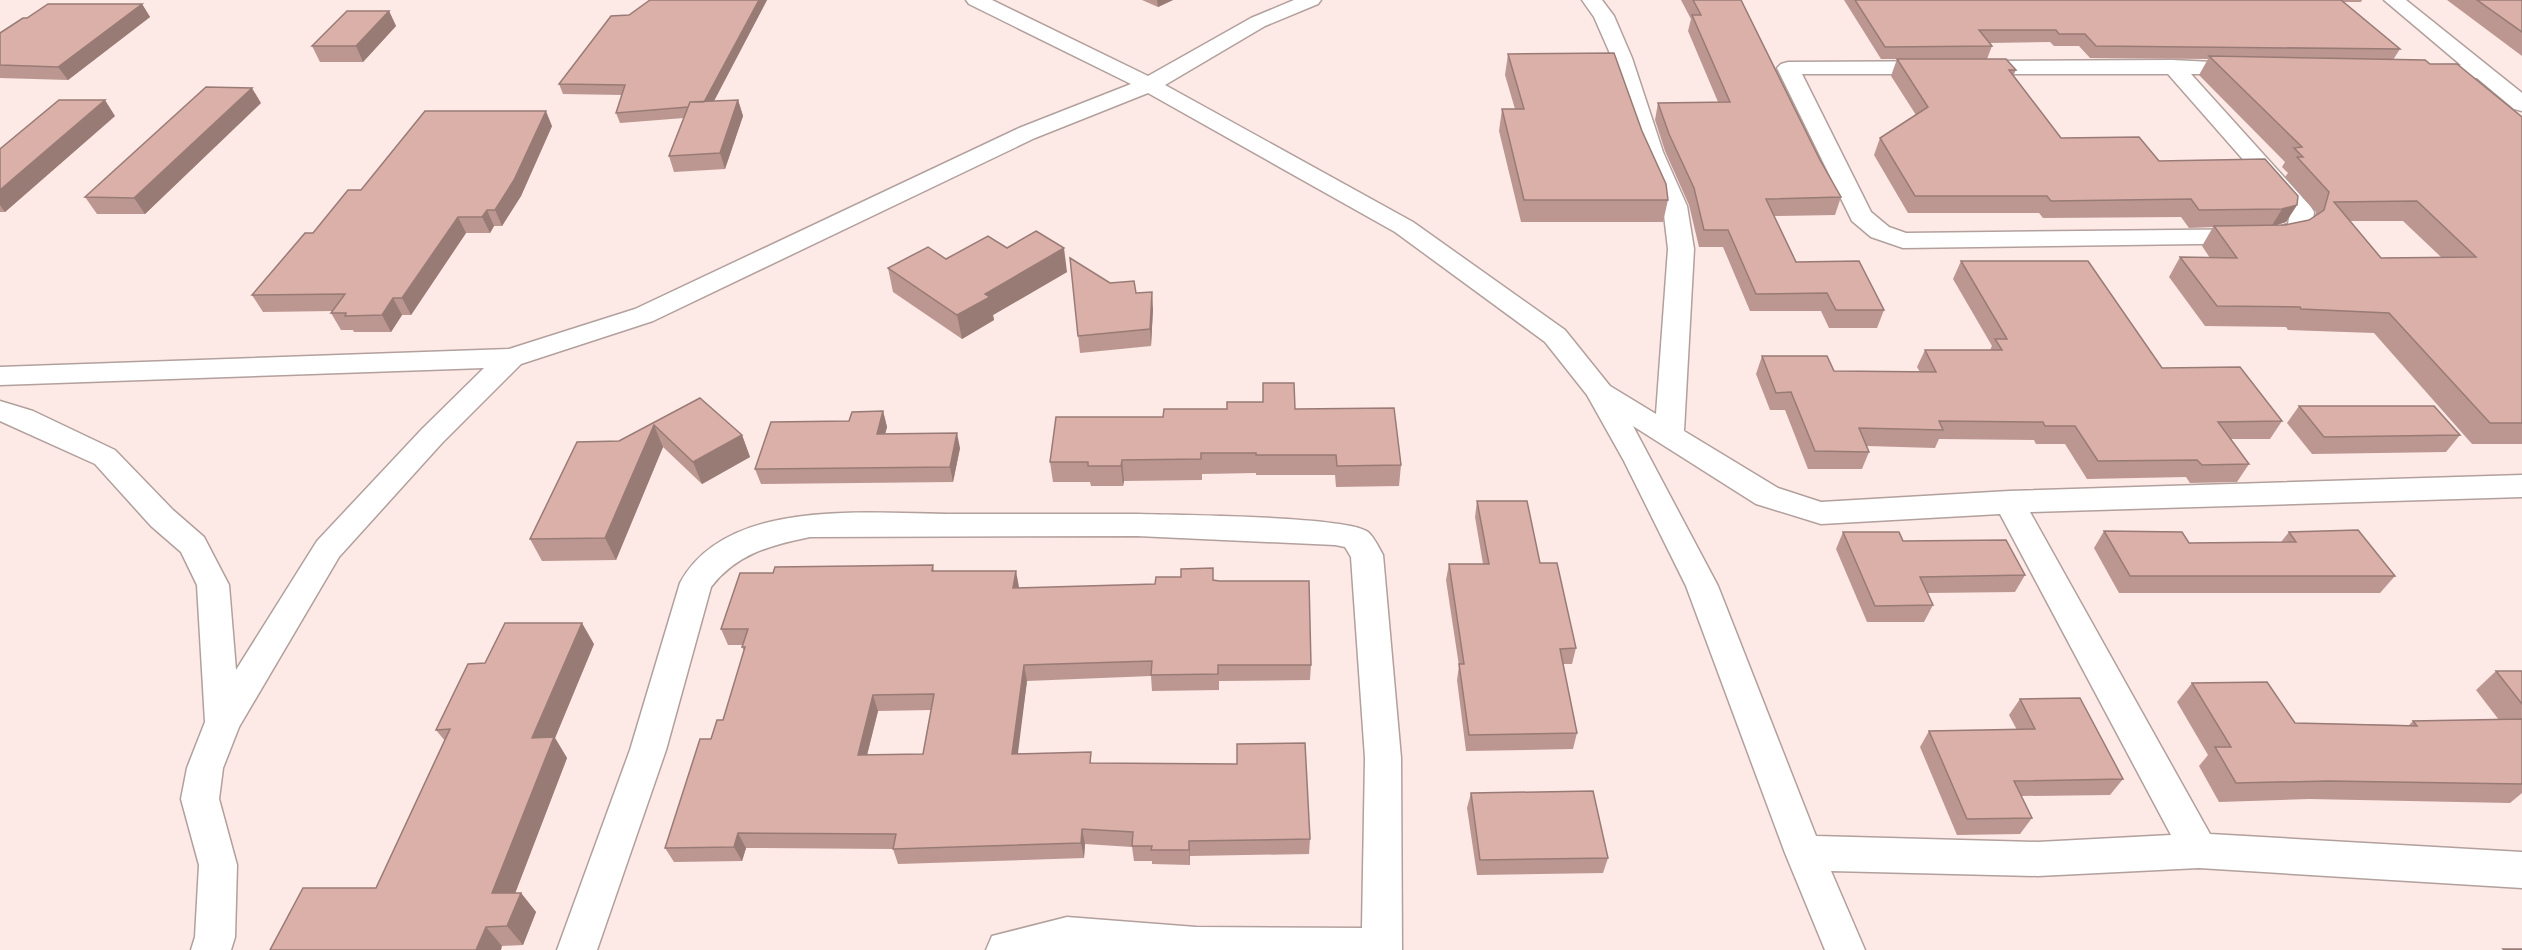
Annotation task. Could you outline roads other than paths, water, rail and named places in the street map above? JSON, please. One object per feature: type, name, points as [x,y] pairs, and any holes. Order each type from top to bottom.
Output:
[{"type":"street","points":[[976,0],[1149,85],[1404,227],[1555,336],[1598,390],[1639,461],[1702,586],[1803,853],[1845,950]]},
{"type":"street","points":[[0,376],[172,372],[511,357],[644,315],[1027,133],[1149,85],[1258,22],[1311,0]]},
{"type":"street","points":[[1592,0],[1604,16],[1622,58],[1651,152],[1675,206],[1681,249],[1669,437]]},
{"type":"street","points":[[2394,0],[2522,104]]},
{"type":"street","points":[[2172,66],[2302,212],[2300,228],[2272,236],[1903,241],[1880,232],[1862,216],[1788,68],[2172,66],[2268,68]]},
{"type":"street","points":[[2411,71],[2483,72]]},
{"type":"street","points":[[211,950],[215,937],[218,865],[200,799],[205,768],[223,722],[328,549],[424,444],[511,357]]},
{"type":"street","points":[[1598,390],[1669,437],[1767,496],[1821,513],[2009,502],[2521,487]]},
{"type":"street","points":[[0,411],[23,418],[105,457],[162,518],[193,545],[213,585],[223,722]]},
{"type":"street","points":[[2009,502],[2199,851]]},
{"type":"street","points":[[577,950],[648,750],[696,583],[704,570],[728,550],[765,535],[810,526],[1137,525],[1335,532],[1356,539],[1366,555],[1383,758],[1382,949],[1196,946],[1067,936],[1006,950]]},
{"type":"street","points":[[1803,853],[2038,859],[2199,851],[2522,870]]}]
